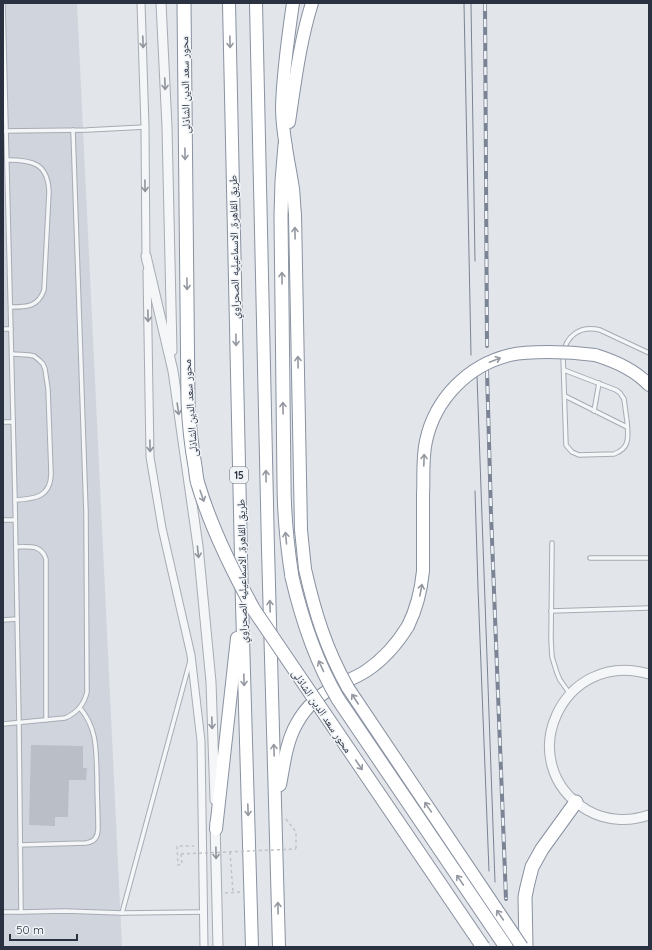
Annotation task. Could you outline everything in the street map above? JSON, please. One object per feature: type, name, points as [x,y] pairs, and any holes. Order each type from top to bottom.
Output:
[{"type":"highway","name":"محور سعد الدين الشاذلى","points":[[184,3],[188,402],[190,442],[198,483],[210,520],[225,555],[254,610],[483,947]]},
{"type":"highway","name":"طريق القاهرة, الاسماعيليه الصحراوي","points":[[229,3],[242,604],[252,947]]},
{"type":"highway","points":[[256,3],[267,517],[279,947]]},
{"type":"highway","points":[[257,41],[263,3]]},
{"type":"highway","points":[[293,3],[284,76],[282,108],[285,145],[293,190],[301,530],[312,600],[321,631],[333,660],[348,688],[522,947]]},
{"type":"highway","points":[[285,145],[297,66],[312,3]]},
{"type":"highway","name":"محور سعد الدين الشاذلى","points":[[285,145],[281,216],[285,525],[297,602],[314,652],[335,693],[506,947]]},
{"type":"highway","points":[[275,806],[288,743],[301,716],[321,695],[356,677],[376,664],[394,646],[408,626],[417,605],[423,571],[425,446],[429,430],[438,408],[452,389],[469,374],[489,362],[511,355],[534,352],[572,352],[595,355],[617,362],[637,374],[649,385]]},
{"type":"highway","points":[[216,829],[233,669],[242,604]]},
{"type":"highway","points":[[526,947],[525,897],[526,887],[531,872],[542,849],[576,802]]},
{"type":"street","points":[[141,3],[145,127],[150,457],[162,528],[192,655],[200,741],[204,947]]},
{"type":"street","points":[[161,3],[167,127],[173,371]]},
{"type":"street","points":[[146,256],[173,371],[198,546],[211,682],[218,947]]},
{"type":"street","points":[[649,674],[627,670],[617,670],[606,672],[586,681],[570,694],[558,712],[551,732],[550,742],[550,753],[554,769],[560,783],[566,792],[576,802],[600,816],[621,820],[649,815]]},
{"type":"lane","points":[[3,3],[5,131],[8,160],[16,547],[21,912]]},
{"type":"lane","points":[[5,131],[145,127]]},
{"type":"lane","points":[[3,724],[65,718],[72,715],[80,708],[87,692],[86,520],[74,130]]},
{"type":"lane","points":[[8,160],[28,161],[40,167],[47,178],[50,192],[44,290],[42,295],[35,303],[25,307],[11,307]]},
{"type":"lane","points":[[3,193],[8,193]]},
{"type":"lane","points":[[564,370],[616,390],[622,395],[624,399],[628,437],[624,448],[614,454],[576,454],[566,445],[563,356],[565,344],[572,335],[582,329],[594,328],[649,353]]},
{"type":"lane","points":[[3,329],[11,329]]},
{"type":"lane","points":[[12,354],[29,354],[34,356],[43,364],[46,370],[51,473],[50,485],[42,495],[36,498],[15,500]]},
{"type":"lane","points":[[594,411],[599,383]]},
{"type":"lane","points":[[565,396],[627,427]]},
{"type":"lane","points":[[3,422],[13,422]]},
{"type":"lane","points":[[3,520],[15,520]]},
{"type":"lane","points":[[552,543],[551,611],[554,665],[560,680],[570,694]]},
{"type":"lane","points":[[16,547],[35,548],[42,552],[46,559],[46,720]]},
{"type":"lane","points":[[590,558],[649,558]]},
{"type":"lane","points":[[551,611],[649,608]]},
{"type":"lane","points":[[3,620],[17,620]]},
{"type":"lane","points":[[122,913],[192,655]]},
{"type":"lane","points":[[20,845],[86,844],[97,836],[96,746],[92,727],[84,712],[80,708]]},
{"type":"lane","points":[[3,912],[204,912]]},
{"type":"path","points":[[202,845],[177,846],[178,865],[182,864],[182,854],[296,849],[296,832]]},
{"type":"path","points":[[230,852],[233,892]]},
{"type":"path","points":[[217,894],[251,891]]},
{"type":"shaded area","points":[[3,3],[77,3],[122,947],[3,947]]},
{"type":"building","points":[[31,745],[83,746],[83,768],[87,768],[86,780],[69,780],[68,817],[55,817],[55,826],[29,825]]},
{"type":"tram line","points":[[464,3],[471,355]]},
{"type":"tram line","points":[[471,3],[475,261]]},
{"type":"tram line","points":[[477,376],[495,882]]},
{"type":"tram line","points":[[475,491],[489,871]]},
{"type":"railway","points":[[485,3],[487,346]]},
{"type":"railway","points":[[487,370],[506,899]]}]
